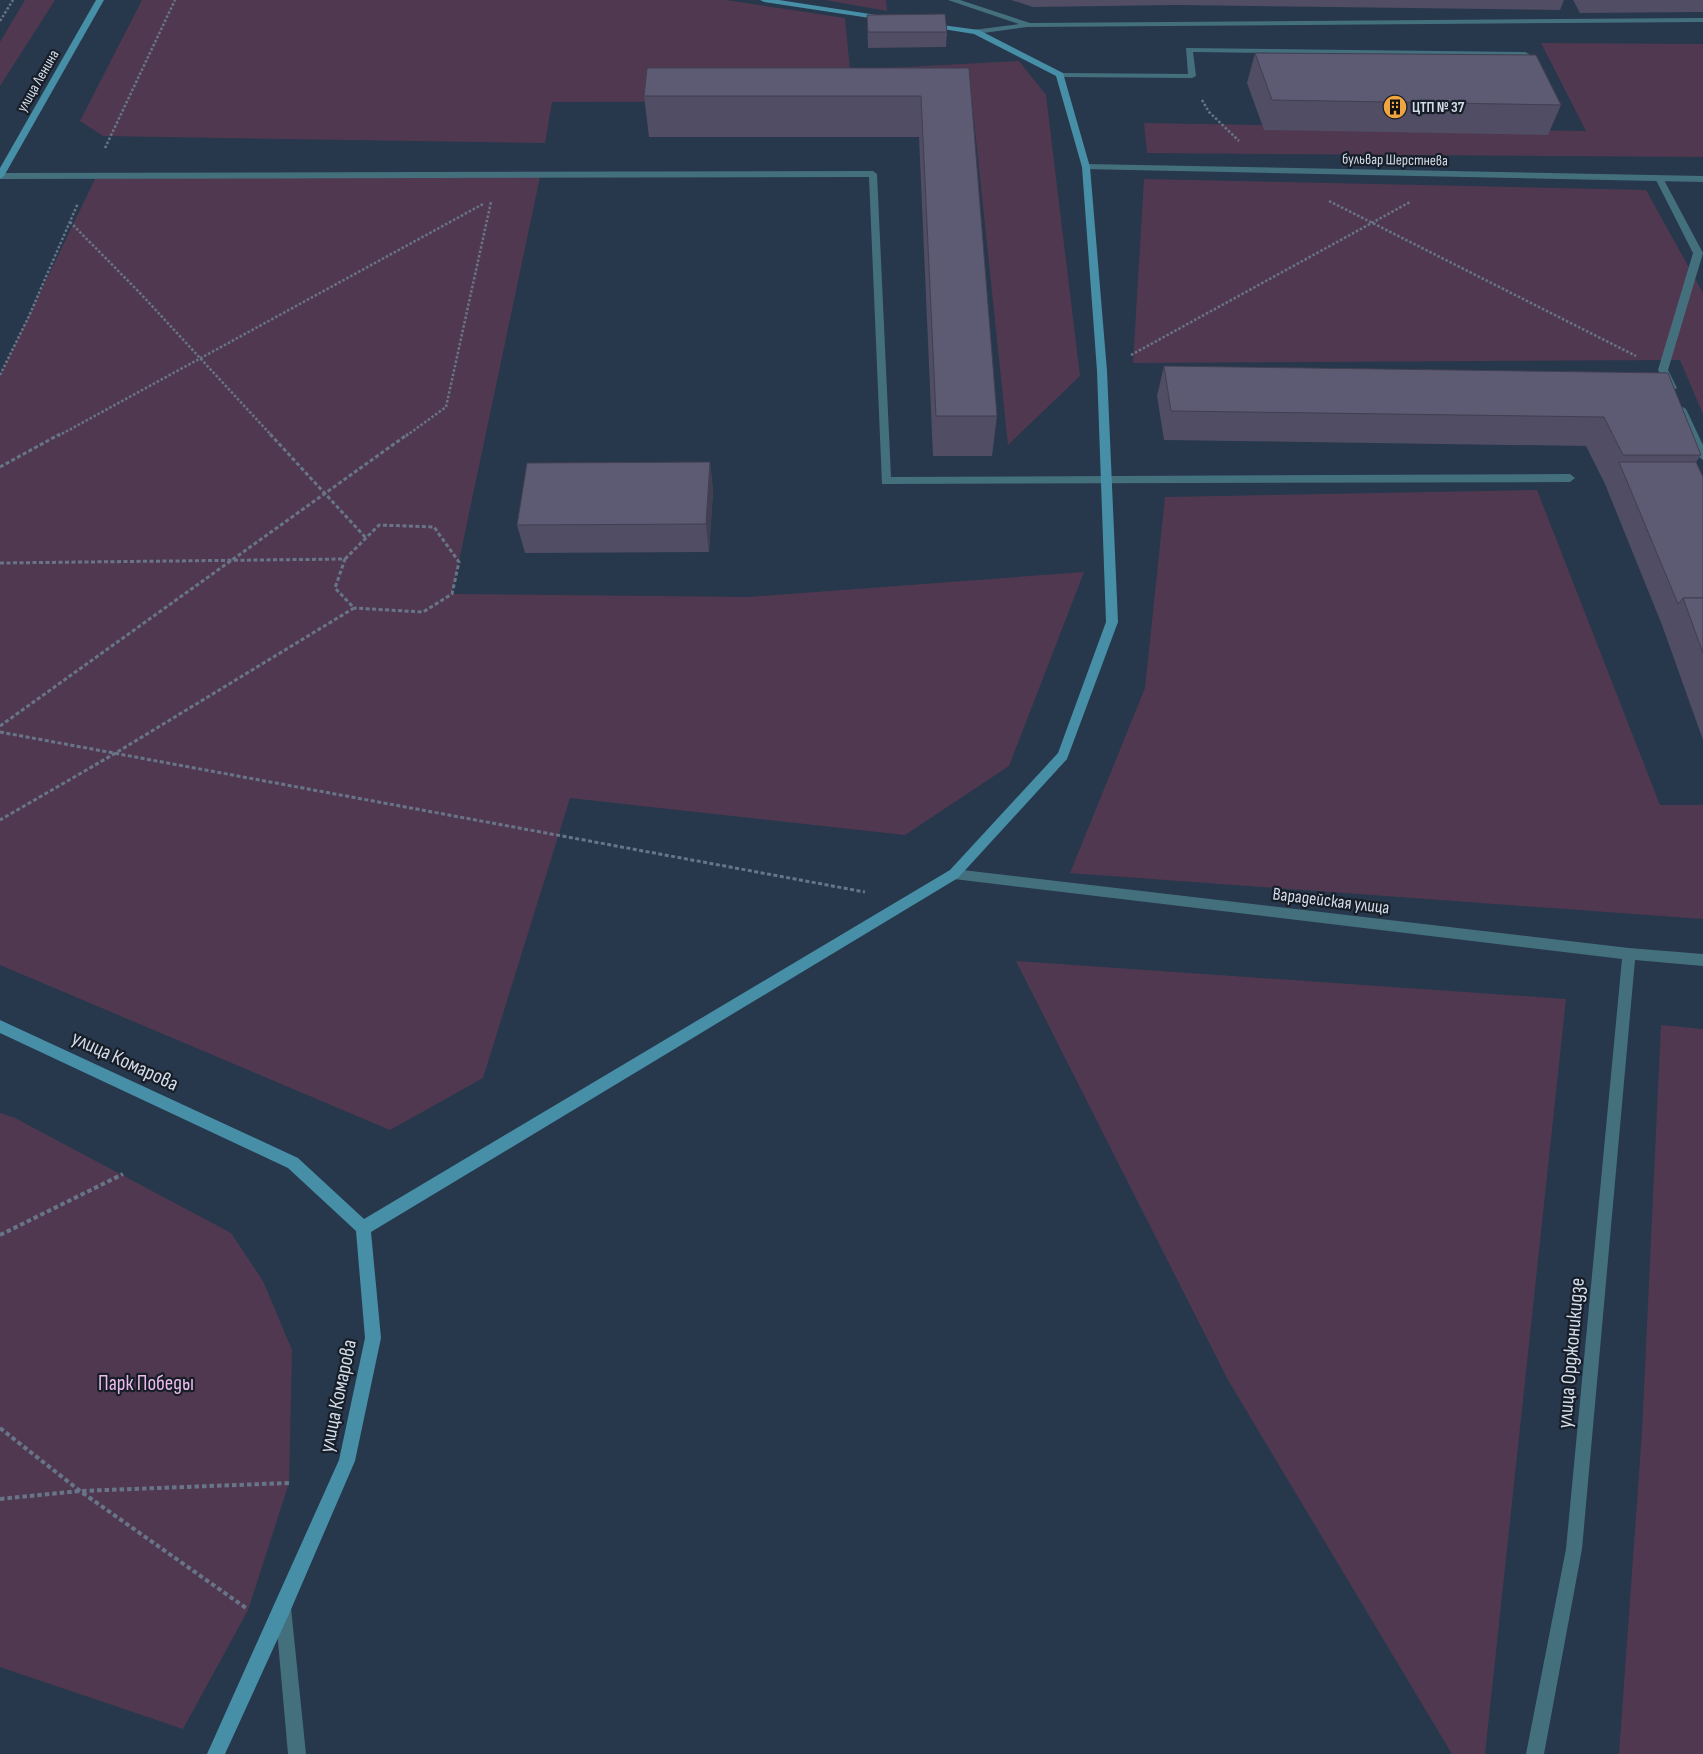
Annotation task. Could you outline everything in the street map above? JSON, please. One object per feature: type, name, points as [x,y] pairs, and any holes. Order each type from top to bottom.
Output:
[{"type":"street","name":"улица Ленина","points":[[0,176],[100,0]]},
{"type":"street","points":[[764,0],[899,20]]},
{"type":"street","points":[[952,0],[1029,25]]},
{"type":"street","points":[[918,23],[976,32],[1029,25],[1703,20]]},
{"type":"street","points":[[976,32],[1060,75],[1192,76],[1189,50],[1525,54],[1533,80]]},
{"type":"street","points":[[363,1228],[954,874],[1063,756],[1112,622],[1108,481],[1102,371],[1086,167],[1060,75]]},
{"type":"street","name":"бульвар Шерстнева","points":[[1086,167],[1703,180]]},
{"type":"street","points":[[0,176],[873,174],[886,481],[1570,478]]},
{"type":"street","points":[[1660,180],[1698,253],[1663,370],[1703,456]]},
{"type":"street","name":"Варадейская улица","points":[[954,874],[1629,954],[1703,960]]},
{"type":"street","name":"улица Орджоникидзе","points":[[1535,1754],[1574,1549],[1629,954]]},
{"type":"street","name":"улица Комарова","points":[[0,1026],[293,1163],[363,1228],[373,1338],[347,1461],[284,1608],[216,1754]]},
{"type":"street","points":[[284,1608],[297,1754]]},
{"type":"path","points":[[0,21],[13,0]]},
{"type":"path","points":[[1209,112],[1270,171]]},
{"type":"path","points":[[1102,371],[1371,222],[1459,176]]},
{"type":"path","points":[[0,467],[492,199],[446,407],[0,726]]},
{"type":"path","points":[[1329,201],[1663,370]]},
{"type":"path","points":[[70,222],[200,358],[366,538]]},
{"type":"path","points":[[0,820],[114,754],[354,608],[423,612],[452,594],[459,562],[434,527],[379,525],[345,559],[335,588],[354,608]]},
{"type":"path","points":[[0,563],[345,559]]},
{"type":"path","points":[[0,732],[911,900]]},
{"type":"path","points":[[0,1235],[123,1174]]},
{"type":"path","points":[[0,1428],[80,1490],[248,1610]]},
{"type":"path","points":[[0,1498],[80,1490],[289,1482]]},
{"type":"green space","points":[[25,0],[55,0],[0,86],[0,42]]},
{"type":"green space","points":[[142,0],[726,0],[845,18],[850,70],[1019,61],[1046,95],[1080,376],[1008,445],[972,101],[552,102],[545,143],[103,136],[80,121]]},
{"type":"green space","points":[[825,0],[886,0],[887,11]]},
{"type":"green space","points":[[1541,43],[1703,44],[1703,157],[1147,153],[1144,123],[1586,131]]},
{"type":"green space","points":[[96,177],[540,177],[452,594],[747,597],[1084,572],[1009,766],[905,835],[570,798],[483,1078],[390,1130],[0,965],[0,376]]},
{"type":"green space","points":[[1144,179],[1646,190],[1703,293],[1703,414],[1680,360],[1133,363]]},
{"type":"green space","points":[[1537,490],[1660,805],[1703,805],[1703,919],[1070,873],[1145,688],[1165,497]]},
{"type":"green space","points":[[1016,961],[1566,999],[1485,1754],[1452,1754],[1228,1380]]},
{"type":"green space","points":[[1661,1025],[1703,1029],[1703,1754],[1619,1754],[1642,1432]]},
{"type":"green space","name":"Парк Победы","points":[[0,1113],[15,1118],[231,1233],[263,1281],[292,1350],[289,1483],[248,1610],[183,1729],[0,1667]]},
{"type":"building","points":[[945,14],[947,32],[868,32],[867,15]]},
{"type":"building","points":[[1255,53],[1536,55],[1561,105],[1272,100]]},
{"type":"building","points":[[647,68],[969,68],[997,416],[936,416],[921,96],[644,96]]},
{"type":"building","points":[[1164,366],[1668,373],[1701,455],[1623,455],[1604,417],[1171,411]]},
{"type":"building","points":[[710,462],[706,524],[517,525],[527,463]]},
{"type":"building","points":[[1619,462],[1696,462],[1703,477],[1703,598],[1683,598],[1678,604]]},
{"type":"building","points":[[1683,598],[1703,598],[1703,653]]},
{"type":"place","name":"ЦТП № 37","points":[[1395,107]]}]
